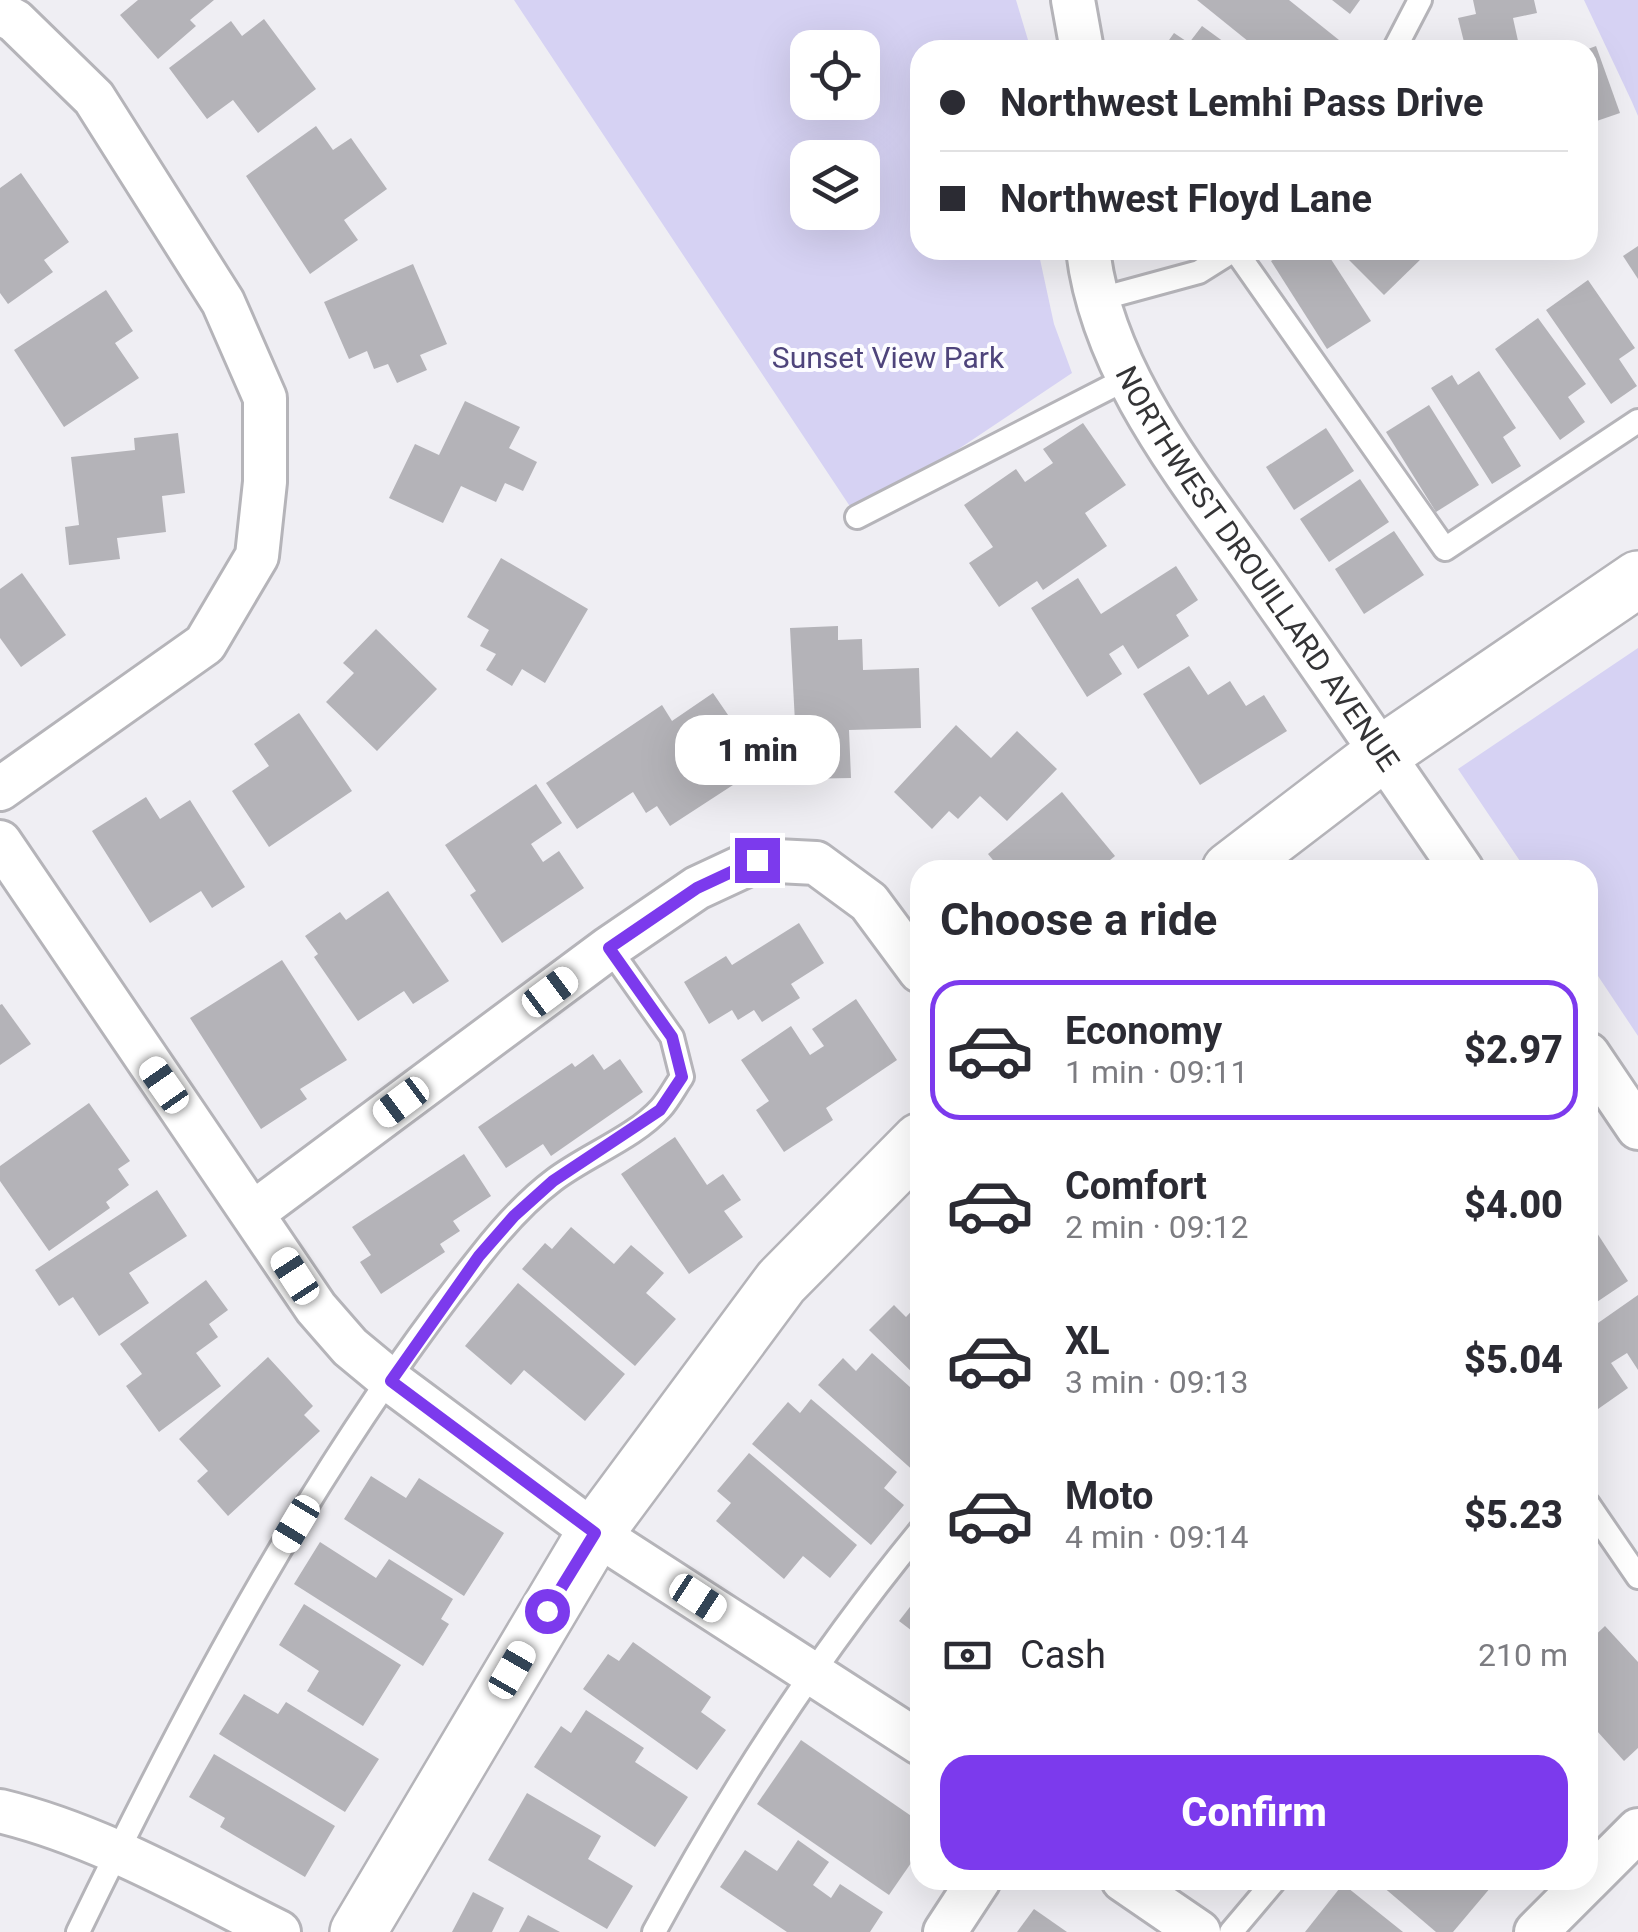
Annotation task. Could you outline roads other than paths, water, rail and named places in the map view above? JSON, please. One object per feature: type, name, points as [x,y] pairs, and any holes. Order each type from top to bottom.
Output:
[{"type":"street","points":[[1073,0],[1080,40]]},
{"type":"street","points":[[0,13],[15,21],[94,98],[223,302],[265,398],[264,482],[257,556],[205,644],[0,789]]},
{"type":"street","name":"NORTHWEST DROUILLARD AVENUE","points":[[1090,260],[1096,300],[1128,378],[1200,490],[1455,860]]},
{"type":"street","points":[[1243,860],[1382,753],[1638,578]]},
{"type":"street","points":[[0,842],[316,1308],[350,1346],[595,1533],[910,1736]]},
{"type":"street","points":[[252,1213],[609,948],[697,888],[757,860],[816,863],[869,902],[910,957]]},
{"type":"street","points":[[1598,1069],[1638,1128]]},
{"type":"street","points":[[358,1932],[595,1533],[781,1282],[910,1150]]},
{"type":"street","points":[[0,1812],[41,1822],[117,1852],[279,1932]]},
{"type":"street","points":[[1598,1870],[1638,1830]]},
{"type":"street","points":[[945,1932],[972,1890]]},
{"type":"street","points":[[1138,1890],[1199,1932]]},
{"type":"street","points":[[1536,1932],[1578,1890]]},
{"type":"lane","points":[[1399,40],[1420,0]]},
{"type":"lane","points":[[1096,300],[1198,272],[1218,260]]},
{"type":"lane","points":[[1241,260],[1445,549],[1638,421]]},
{"type":"lane","points":[[857,517],[1128,378]]},
{"type":"lane","points":[[78,1932],[266,1576],[391,1381],[479,1256],[514,1216],[553,1181],[660,1110],[682,1077],[672,1037],[609,948]]},
{"type":"lane","points":[[1598,1537],[1638,1577]]},
{"type":"lane","points":[[654,1932],[712,1823],[814,1671],[910,1544]]},
{"type":"lane","points":[[1231,1932],[1267,1890]]},
{"type":"park label","name":"Sunset View Park","points":[[888,358]]}]
